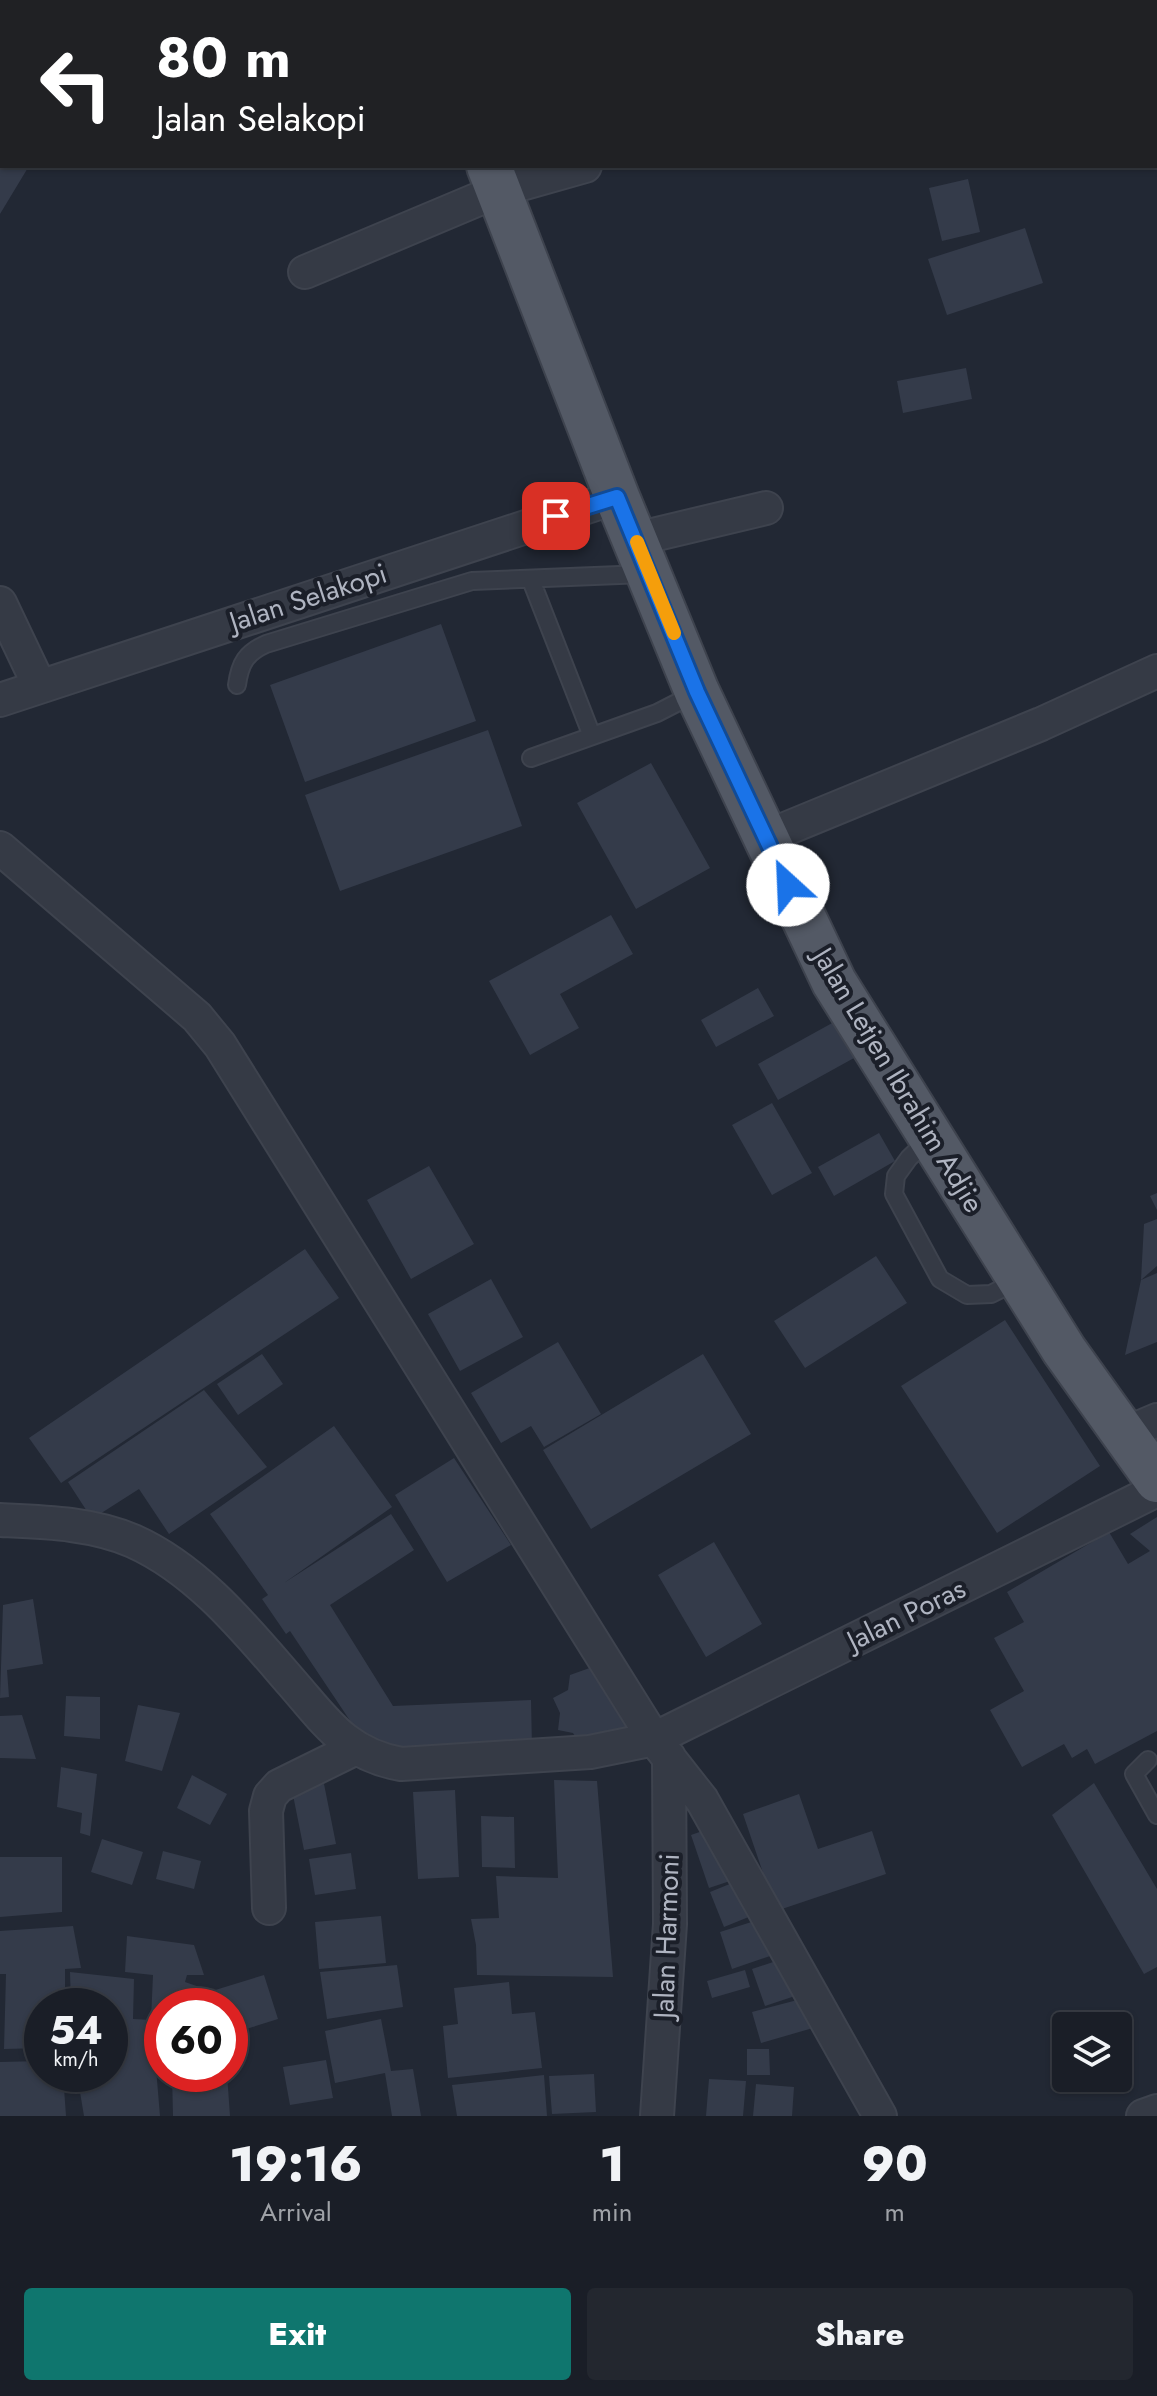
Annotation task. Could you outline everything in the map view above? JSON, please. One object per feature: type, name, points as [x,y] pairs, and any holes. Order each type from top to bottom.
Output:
[{"type":"main road","name":"Jalan Letjen Ibrahim Adjie","points":[[495,178],[617,497],[644,556],[697,692],[834,982],[1020,1280],[1140,1427],[1157,1480]]},
{"type":"street","points":[[305,272],[495,178],[570,168]]},
{"type":"street","name":"Jalan Selakopi","points":[[0,700],[617,497]]},
{"type":"street","points":[[644,556],[766,508]]},
{"type":"street","points":[[0,603],[39,685]]},
{"type":"street","points":[[766,837],[1041,724],[1157,671]]},
{"type":"street","points":[[0,848],[197,1017],[220,1045],[662,1748],[702,1800],[880,2116]]},
{"type":"street","name":"Jalan Poras","points":[[0,1520],[79,1526],[132,1540],[164,1558],[202,1585],[293,1684],[327,1728],[377,1760],[401,1764],[662,1748],[1157,1490]]},
{"type":"street","points":[[269,1908],[266,1811],[270,1796],[279,1786],[356,1748]]},
{"type":"street","name":"Jalan Harmoni","points":[[657,2116],[670,1924],[662,1748]]},
{"type":"street","points":[[1143,2116],[1157,2111]]},
{"type":"lane","points":[[237,685],[239,667],[249,652],[266,644],[472,581],[531,580],[644,556]]},
{"type":"lane","points":[[531,580],[592,736]]},
{"type":"lane","points":[[531,758],[657,713],[697,692]]},
{"type":"lane","points":[[931,1137],[896,1176],[894,1194],[940,1279],[967,1295],[991,1294],[1020,1280]]},
{"type":"lane","points":[[1148,1760],[1134,1774],[1157,1815]]},
{"type":"building","points":[[0,168],[28,168],[0,214]]},
{"type":"building","points":[[968,179],[980,232],[942,241],[929,188]]},
{"type":"building","points":[[1025,228],[1043,283],[947,315],[928,259]]},
{"type":"building","points":[[966,368],[972,399],[903,413],[897,381]]},
{"type":"building","points":[[441,624],[476,721],[305,782],[270,685]]},
{"type":"building","points":[[488,730],[522,826],[340,891],[305,795]]},
{"type":"building","points":[[651,763],[710,868],[636,909],[577,803]]},
{"type":"building","points":[[611,915],[633,954],[560,994],[579,1028],[530,1055],[489,981]]},
{"type":"building","points":[[758,988],[774,1016],[716,1047],[701,1020]]},
{"type":"building","points":[[834,1022],[854,1058],[778,1100],[758,1064]]},
{"type":"building","points":[[772,1103],[812,1173],[772,1195],[732,1125]]},
{"type":"building","points":[[879,1133],[895,1161],[834,1196],[818,1167]]},
{"type":"building","points":[[429,1166],[474,1244],[411,1279],[367,1200]]},
{"type":"building","points":[[1157,1193],[1157,1210],[1150,1196]]},
{"type":"building","points":[[1157,1219],[1157,1266],[1141,1280],[1144,1224]]},
{"type":"building","points":[[305,1249],[339,1298],[61,1483],[29,1438]]},
{"type":"building","points":[[876,1256],[907,1303],[805,1368],[774,1321]]},
{"type":"building","points":[[1157,1273],[1157,1342],[1125,1355],[1141,1280]]},
{"type":"building","points":[[491,1279],[523,1337],[460,1371],[428,1314]]},
{"type":"building","points":[[1005,1320],[1100,1466],[997,1533],[901,1386]]},
{"type":"building","points":[[558,1342],[601,1414],[544,1447],[531,1426],[501,1443],[471,1393]]},
{"type":"building","points":[[262,1354],[283,1384],[238,1415],[217,1384]]},
{"type":"building","points":[[703,1354],[751,1434],[591,1529],[543,1450]]},
{"type":"building","points":[[204,1390],[267,1467],[169,1534],[139,1489],[92,1519],[68,1482]]},
{"type":"building","points":[[334,1426],[392,1507],[284,1583],[391,1514],[414,1550],[330,1605],[393,1706],[531,1700],[532,1747],[371,1752],[290,1631],[286,1634],[262,1599],[268,1595],[210,1514]]},
{"type":"building","points":[[454,1458],[511,1545],[447,1582],[395,1495]]},
{"type":"building","points":[[1157,1517],[1157,1731],[1095,1764],[1087,1749],[1072,1758],[1064,1744],[1022,1767],[990,1710],[1024,1691],[994,1638],[1024,1622],[1007,1592],[1109,1532],[1128,1564],[1150,1551],[1130,1534]]},
{"type":"building","points":[[714,1542],[762,1624],[706,1657],[658,1575]]},
{"type":"building","points":[[33,1599],[43,1664],[7,1670],[9,1697],[0,1698],[3,1605]]},
{"type":"building","points":[[598,1665],[641,1739],[581,1747],[573,1733],[558,1730],[560,1713],[553,1698],[568,1690],[570,1675]]},
{"type":"building","points":[[66,1696],[100,1697],[100,1739],[64,1736]]},
{"type":"building","points":[[138,1705],[180,1713],[162,1771],[125,1761]]},
{"type":"building","points":[[22,1715],[36,1759],[0,1758],[0,1716]]},
{"type":"building","points":[[61,1767],[97,1774],[90,1836],[80,1833],[82,1813],[57,1807]]},
{"type":"building","points":[[192,1775],[227,1794],[210,1825],[177,1808]]},
{"type":"building","points":[[554,1780],[597,1781],[613,1977],[477,1975],[471,1919],[499,1918],[496,1876],[558,1878]]},
{"type":"building","points":[[1094,1783],[1157,1889],[1157,1967],[1144,1974],[1052,1815]]},
{"type":"building","points":[[324,1784],[336,1844],[304,1850],[292,1790]]},
{"type":"building","points":[[455,1790],[459,1877],[418,1879],[413,1792]]},
{"type":"building","points":[[799,1794],[818,1849],[872,1831],[886,1874],[776,1911],[743,1814]]},
{"type":"building","points":[[481,1816],[514,1817],[515,1868],[482,1867]]},
{"type":"building","points":[[711,1828],[730,1881],[709,1888],[691,1835]]},
{"type":"building","points":[[102,1839],[143,1852],[132,1885],[91,1872]]},
{"type":"building","points":[[163,1851],[201,1861],[194,1889],[156,1879]]},
{"type":"building","points":[[351,1853],[356,1889],[315,1895],[309,1859]]},
{"type":"building","points":[[0,1857],[62,1857],[62,1912],[0,1917]]},
{"type":"building","points":[[742,1879],[756,1914],[724,1927],[710,1892]]},
{"type":"building","points":[[381,1916],[386,1963],[319,1969],[315,1922]]},
{"type":"building","points":[[764,1918],[776,1954],[732,1969],[720,1932]]},
{"type":"building","points":[[73,1926],[81,1968],[65,1969],[65,1988],[24,1988],[24,2048],[4,2049],[6,1974],[0,1974],[0,1931]]},
{"type":"building","points":[[127,1936],[194,1945],[204,1975],[187,1975],[185,1982],[202,1988],[152,1988],[153,1975],[125,1972]]},
{"type":"building","points":[[785,1958],[798,1995],[765,2006],[752,1969]]},
{"type":"building","points":[[397,1965],[403,2007],[327,2019],[320,1972]]},
{"type":"building","points":[[745,1970],[750,1987],[712,1998],[707,1981]]},
{"type":"building","points":[[70,1972],[134,1979],[133,2019],[144,2020],[144,2092],[158,2092],[160,2116],[84,2116],[80,2092],[128,2092],[128,1988],[70,1988]]},
{"type":"building","points":[[264,1975],[278,2019],[248,2028],[248,1988],[222,1988]]},
{"type":"building","points":[[509,1982],[512,2014],[535,2012],[542,2068],[448,2078],[443,2026],[458,2024],[454,1988]]},
{"type":"building","points":[[805,1998],[813,2028],[761,2043],[752,2012]]},
{"type":"building","points":[[381,2019],[391,2071],[413,2069],[421,2116],[392,2116],[385,2073],[335,2083],[325,2031]]},
{"type":"building","points":[[747,2049],[769,2049],[770,2075],[747,2075]]},
{"type":"building","points":[[326,2060],[333,2098],[290,2105],[283,2067]]},
{"type":"building","points":[[24,2061],[24,2092],[64,2092],[66,2116],[0,2116],[0,2062]]},
{"type":"building","points":[[594,2074],[596,2112],[552,2114],[549,2076]]},
{"type":"building","points":[[544,2075],[547,2116],[457,2116],[452,2085]]},
{"type":"building","points":[[709,2079],[746,2081],[743,2116],[706,2116]]},
{"type":"building","points":[[756,2084],[794,2087],[792,2116],[753,2116]]},
{"type":"building","points":[[172,2092],[228,2092],[230,2116],[173,2116]]},
{"type":"slow traffic","points":[[637,542],[674,633]]},
{"type":"route","points":[[556,516],[617,497],[652,574],[697,692],[788,885]]}]
